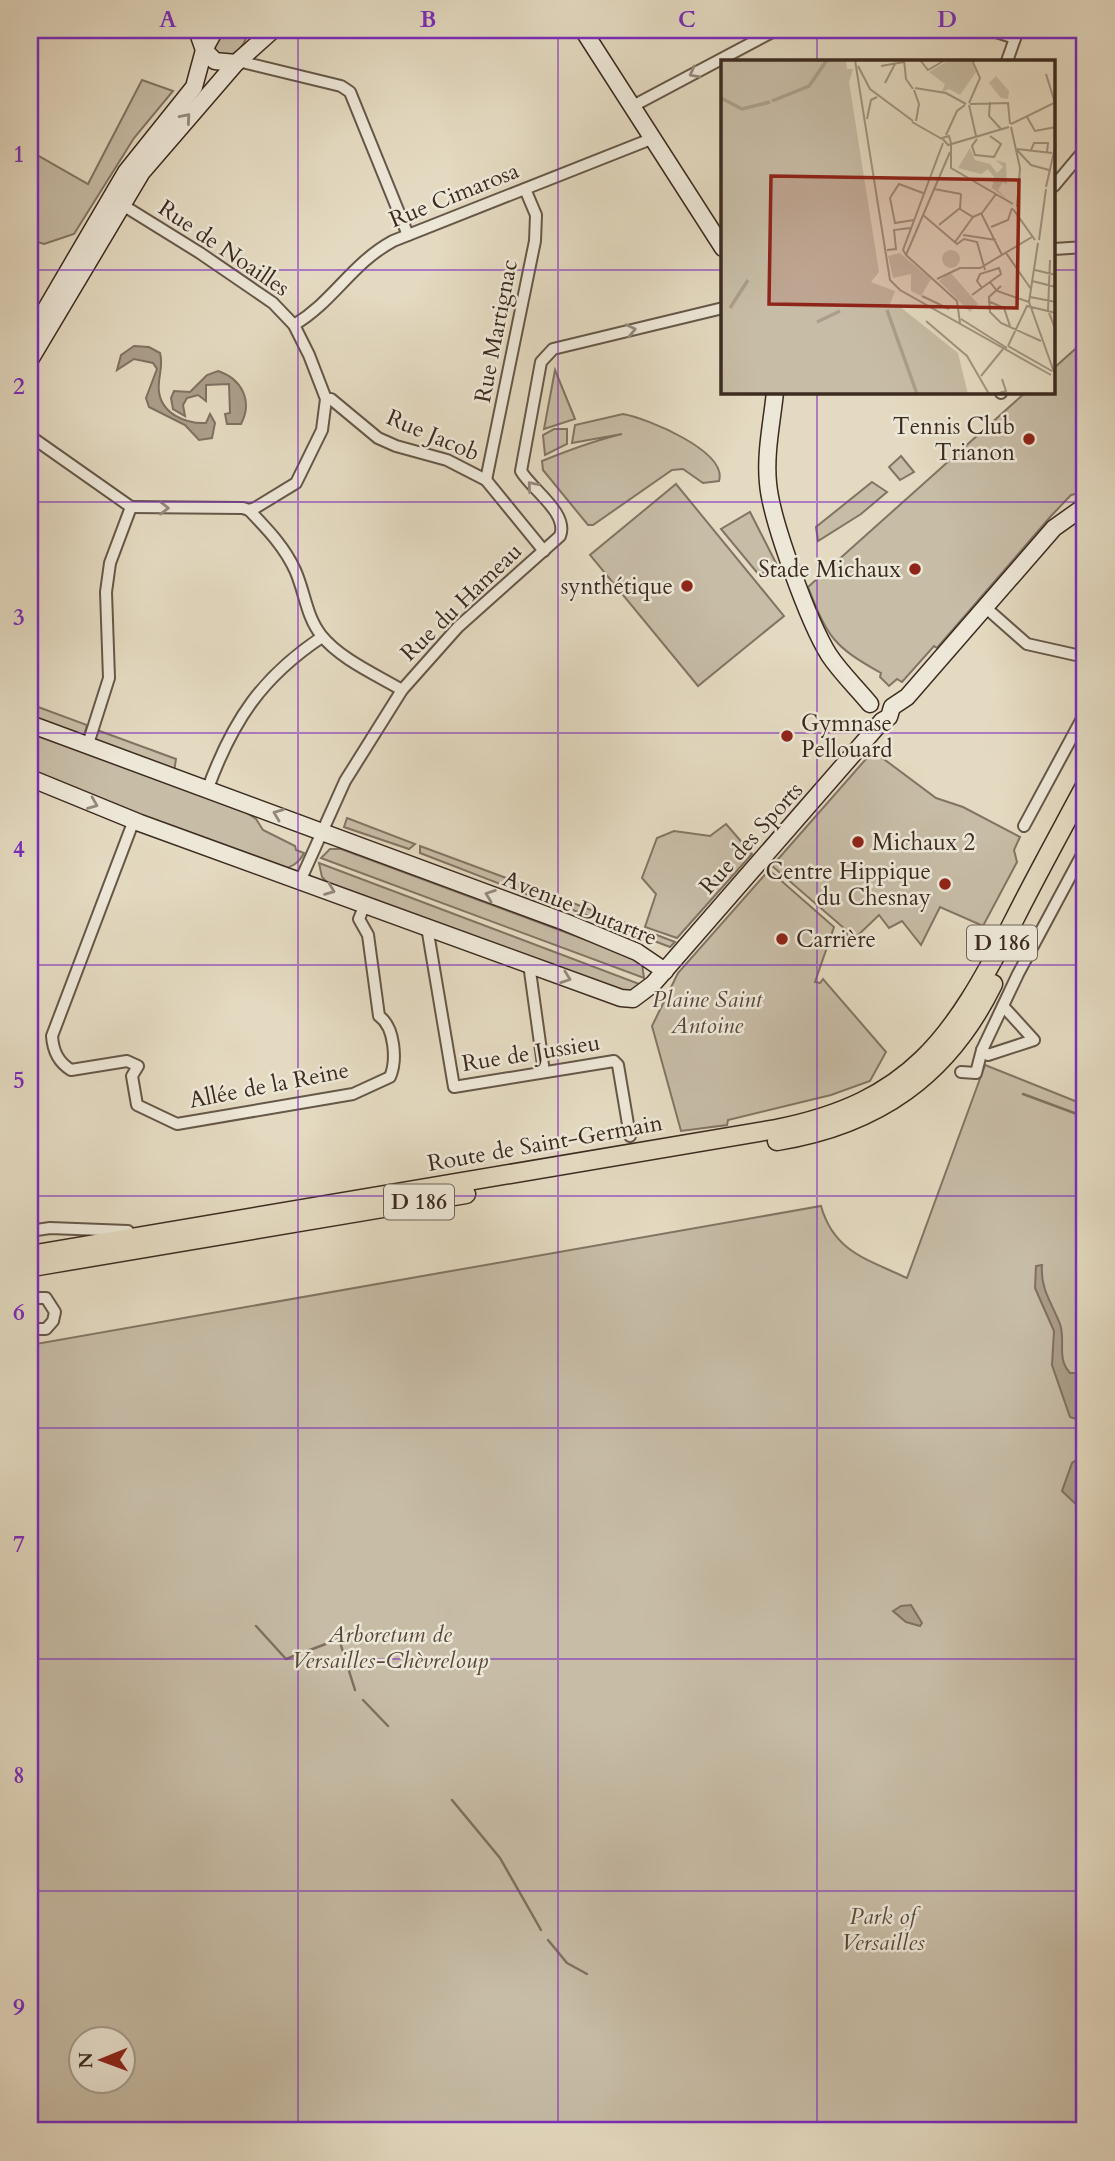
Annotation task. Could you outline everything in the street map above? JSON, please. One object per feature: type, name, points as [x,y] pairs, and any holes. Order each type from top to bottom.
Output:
[{"type":"main road","points":[[197,30],[204,50],[215,61],[237,62]]},
{"type":"main road","points":[[30,336],[126,172],[194,87],[204,50],[215,30]]},
{"type":"main road","points":[[252,30],[252,48]]},
{"type":"main road","points":[[30,360],[121,204],[165,142],[237,62],[273,30]]},
{"type":"main road","points":[[583,30],[721,245]]},
{"type":"main road","points":[[775,394],[767,474],[775,516],[817,632],[836,664],[877,705],[911,691],[1054,528],[1085,506]]},
{"type":"main road","name":"Rue des Sports","points":[[665,971],[870,736],[877,705]]},
{"type":"main road","name":"Avenue Dutartre","points":[[30,724],[565,922],[644,955],[665,971],[644,993],[627,999],[134,820],[30,778]]},
{"type":"main road","name":"Route de Saint-Germain","points":[[30,1255],[788,1127],[840,1113],[895,1083],[929,1054],[962,1015],[1085,786]]},
{"type":"main road","name":"Route de Saint-Germain","points":[[30,1267],[804,1136],[845,1125],[884,1106],[940,1062],[974,1020],[1085,807]]},
{"type":"street","points":[[631,107],[776,30]]},
{"type":"street","points":[[990,30],[1016,34],[1007,60]]},
{"type":"street","points":[[252,48],[255,65]]},
{"type":"street","points":[[237,62],[341,86],[350,92],[408,235]]},
{"type":"street","name":"Rue Cimarosa","points":[[295,326],[314,313],[370,254],[408,235],[651,139]]},
{"type":"street","points":[[1056,184],[1085,149]]},
{"type":"street","name":"Rue Martignac","points":[[486,480],[536,233],[536,215],[525,189]]},
{"type":"street","name":"Rue de Noailles","points":[[121,204],[273,303],[295,326],[326,399]]},
{"type":"street","points":[[1056,249],[1085,247]]},
{"type":"street","name":"Rue du Hameau","points":[[301,879],[345,781],[402,690],[458,627],[555,542],[562,532],[562,523],[521,471],[541,362],[546,355],[553,349],[721,308]]},
{"type":"street","points":[[249,510],[296,483],[322,430],[326,399]]},
{"type":"street","name":"Rue Jacob","points":[[326,399],[331,399],[379,438],[396,446],[447,460],[486,480],[544,551]]},
{"type":"street","points":[[30,436],[131,508],[249,510],[273,534],[286,552],[322,637],[351,659],[402,690]]},
{"type":"street","points":[[88,744],[108,678],[106,592],[110,563],[131,508]]},
{"type":"street","points":[[985,607],[1027,644],[1085,657]]},
{"type":"street","points":[[208,788],[241,717],[270,677],[322,637]]},
{"type":"street","points":[[1024,826],[1085,713]]},
{"type":"street","name":"Allée de la Reine","points":[[134,820],[52,1036],[53,1047],[62,1064],[71,1070],[127,1061],[138,1066],[132,1076],[137,1105],[177,1124],[353,1094],[367,1086],[382,1083],[390,1077],[394,1062],[389,1025],[379,1016],[368,935],[359,919],[365,904]]},
{"type":"street","points":[[961,1072],[975,1073],[982,1050],[1003,1006],[1085,849]]},
{"type":"street","name":"Rue de Jussieu","points":[[427,927],[454,1087],[614,1061],[618,1065],[630,1136]]},
{"type":"street","points":[[529,964],[544,1072]]},
{"type":"street","points":[[982,1050],[988,1055],[1034,1040],[1003,1006]]},
{"type":"street","points":[[30,1231],[71,1228],[105,1233],[130,1231],[139,1236]]},
{"type":"street","points":[[30,1298],[46,1298],[55,1312],[47,1329],[30,1329]]},
{"type":"green space","points":[[223,30],[246,30],[246,35],[240,48],[222,58],[212,50],[214,40]]},
{"type":"green space","points":[[142,80],[173,91],[134,138],[74,234],[44,244],[34,241],[30,236],[30,151],[88,184]]},
{"type":"green space","name":"Stade Michaux","points":[[1083,342],[1085,492],[1071,495],[937,648],[934,646],[902,682],[897,679],[889,686],[880,677],[881,673],[852,655],[834,639],[821,618],[808,587],[1024,394],[1056,394],[1056,366]]},
{"type":"green space","points":[[555,370],[575,419],[544,429]]},
{"type":"green space","points":[[623,414],[666,429],[699,448],[711,458],[718,470],[719,481],[703,483],[683,469],[672,470],[593,525],[588,525],[543,470],[542,461],[622,434],[572,443],[575,425]]},
{"type":"green space","points":[[554,429],[567,429],[567,444],[545,455],[543,435]]},
{"type":"green space","points":[[901,456],[914,472],[900,480],[889,467]]},
{"type":"green space","points":[[872,482],[887,492],[861,514],[818,541],[816,527]]},
{"type":"green space","name":"synthétique","points":[[676,484],[784,616],[698,686],[590,555]]},
{"type":"green space","points":[[750,512],[777,565],[759,575],[721,529]]},
{"type":"green space","points":[[30,704],[87,725],[83,739],[30,720]]},
{"type":"green space","points":[[97,730],[176,759],[174,772],[93,741]]},
{"type":"green space","points":[[30,731],[245,812],[256,819],[263,830],[304,853],[295,864],[282,870],[30,774]]},
{"type":"green space","points":[[873,751],[936,798],[963,807],[1020,837],[1014,850],[1017,862],[983,926],[940,907],[921,945],[902,921],[889,928],[879,915],[850,943],[845,929],[772,866]]},
{"type":"green space","points":[[347,818],[415,844],[409,849],[344,827]]},
{"type":"green space","points":[[726,824],[752,854],[677,938],[645,927],[656,894],[642,878],[657,838],[674,831],[710,836]]},
{"type":"green space","points":[[420,846],[552,895],[552,904],[420,853]]},
{"type":"green space","points":[[330,849],[341,849],[632,957],[642,964],[644,978],[321,858]]},
{"type":"green space","points":[[319,863],[642,985],[633,992],[622,993],[330,885],[322,877]]},
{"type":"green space","name":"Plaine Saint Antoine","points":[[769,870],[834,927],[815,982],[820,983],[823,979],[886,1052],[870,1081],[831,1095],[728,1120],[727,1125],[681,1131],[652,1026],[678,973]]},
{"type":"green space","points":[[557,897],[675,942],[670,947],[557,904]]},
{"type":"green space","name":"Arboretum de Versailles-Chèvreloup","points":[[985,1065],[1085,1105],[1085,2131],[30,2131],[30,1345],[821,1206],[834,1234],[843,1244],[866,1259],[907,1278]]},
{"type":"shaded area","points":[[134,346],[149,347],[160,353],[161,400],[170,412],[191,422],[206,423],[210,414],[215,423],[212,438],[199,440],[185,425],[149,407],[146,398],[157,369],[153,363],[134,359],[117,370],[121,355]]},
{"type":"shaded area","points":[[218,371],[233,379],[243,392],[246,407],[241,424],[227,424],[225,414],[230,413],[229,384],[206,385],[206,401],[198,395],[187,398],[183,405],[185,416],[173,409],[171,398],[174,391],[190,392],[207,375]]},
{"type":"shaded area","points":[[1042,1265],[1045,1289],[1062,1330],[1063,1361],[1070,1373],[1085,1373],[1085,1422],[1070,1417],[1052,1365],[1054,1331],[1035,1288],[1036,1266]]},
{"type":"shaded area","points":[[1085,1454],[1085,1513],[1062,1491],[1072,1463]]},
{"type":"shaded area","points":[[911,1605],[922,1623],[920,1626],[906,1622],[893,1611],[901,1606]]},
{"type":"waterway","points":[[1023,1094],[1085,1117]]},
{"type":"waterway","points":[[256,1626],[286,1659],[339,1639],[355,1690]]},
{"type":"waterway","points":[[363,1700],[388,1726]]},
{"type":"waterway","points":[[452,1800],[500,1858],[541,1930]]},
{"type":"waterway","points":[[548,1940],[567,1963],[587,1974]]},
{"type":"place","name":"Tennis Club Trianon","points":[[1029,439]]},
{"type":"place","name":"Stade Michaux","points":[[915,569]]},
{"type":"place","name":"synthétique","points":[[687,586]]},
{"type":"place","name":"Gymnase Pellouard","points":[[787,736]]},
{"type":"place","name":"Michaux 2","points":[[858,842]]},
{"type":"place","name":"Centre Hippique du Chesnay","points":[[945,884]]},
{"type":"place","name":"Carrière","points":[[782,939]]},
{"type":"park label","name":"Park of Versailles","points":[[883,1929]]}]
